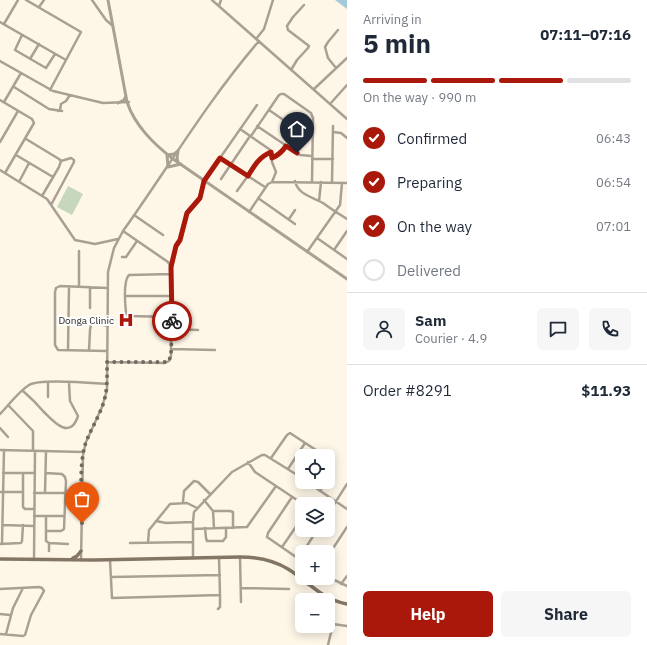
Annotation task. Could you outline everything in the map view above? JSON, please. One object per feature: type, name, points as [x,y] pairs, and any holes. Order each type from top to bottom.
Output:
[{"type":"main road","points":[[70,559],[77,556],[82,551]]},
{"type":"main road","points":[[0,559],[110,560],[240,557],[263,559],[279,565],[295,574]]},
{"type":"main road","points":[[308,585],[324,596],[347,604]]},
{"type":"street","points":[[4,24],[18,0]]},
{"type":"street","points":[[26,0],[81,32],[50,90]]},
{"type":"street","points":[[39,8],[44,0]]},
{"type":"street","points":[[92,0],[106,20],[114,26]]},
{"type":"street","points":[[108,0],[126,96],[137,123],[153,142],[173,159],[204,181],[347,279]]},
{"type":"street","points":[[212,0],[346,117]]},
{"type":"street","points":[[219,6],[221,0]]},
{"type":"street","points":[[81,560],[84,452],[86,442],[102,407],[107,384],[108,288],[111,257],[123,231],[235,69],[258,40],[264,29],[273,0]]},
{"type":"street","points":[[291,70],[309,46],[288,30],[287,26],[293,17],[304,6]]},
{"type":"street","points":[[0,22],[66,60]]},
{"type":"street","points":[[336,68],[328,58],[325,47],[338,30]]},
{"type":"street","points":[[22,35],[15,50],[30,59],[46,68],[55,54]]},
{"type":"street","points":[[30,59],[39,44]]},
{"type":"street","points":[[314,89],[347,58]]},
{"type":"street","points":[[0,61],[50,90],[103,103],[128,102]]},
{"type":"street","points":[[0,104],[14,87],[22,73]]},
{"type":"street","points":[[123,77],[128,102]]},
{"type":"street","points":[[330,104],[347,85]]},
{"type":"street","points":[[14,87],[49,109],[62,111]]},
{"type":"street","points":[[220,178],[231,165],[278,95],[284,94],[312,114],[312,182]]},
{"type":"street","points":[[58,111],[60,110],[61,104],[68,99],[70,95]]},
{"type":"street","points":[[118,103],[124,100],[126,96]]},
{"type":"street","points":[[2,101],[34,121],[26,139],[5,173]]},
{"type":"street","points":[[107,362],[168,362],[171,349],[171,267],[176,246],[180,240],[186,217],[200,198],[204,181],[257,105]]},
{"type":"street","points":[[269,110],[301,132],[312,133]]},
{"type":"street","points":[[0,142],[18,111]]},
{"type":"street","points":[[257,126],[300,155],[312,158],[333,159]]},
{"type":"street","points":[[332,182],[333,126]]},
{"type":"street","points":[[240,129],[267,147],[271,152],[272,162],[276,172],[272,182],[265,188],[249,212]]},
{"type":"street","points":[[333,132],[341,133],[347,138]]},
{"type":"street","points":[[26,139],[61,161]]},
{"type":"street","points":[[272,158],[279,155],[286,146]]},
{"type":"street","points":[[167,154],[174,154],[178,151]]},
{"type":"street","points":[[178,151],[177,158],[180,163]]},
{"type":"street","points":[[237,190],[260,159],[271,152]]},
{"type":"street","points":[[167,154],[168,167]]},
{"type":"street","points":[[16,155],[53,178]]},
{"type":"street","points":[[51,206],[74,161],[71,158],[61,161]]},
{"type":"street","points":[[220,158],[265,188]]},
{"type":"street","points":[[42,196],[61,161]]},
{"type":"street","points":[[19,182],[29,163]]},
{"type":"street","points":[[168,167],[180,163]]},
{"type":"street","points":[[0,170],[47,199],[76,240],[91,244],[101,244],[118,239]]},
{"type":"street","points":[[272,182],[347,183]]},
{"type":"street","points":[[295,182],[296,187],[299,190],[320,201],[347,219]]},
{"type":"street","points":[[320,201],[321,182]]},
{"type":"street","points":[[307,252],[336,212],[341,202],[342,182]]},
{"type":"street","points":[[258,198],[295,224]]},
{"type":"street","points":[[289,219],[295,210]]},
{"type":"street","points":[[134,216],[163,235]]},
{"type":"street","points":[[123,231],[168,262],[171,267]]},
{"type":"street","points":[[334,250],[347,232]]},
{"type":"street","points":[[317,238],[347,259]]},
{"type":"street","points":[[122,257],[127,257],[138,241]]},
{"type":"street","points":[[79,251],[79,287]]},
{"type":"street","points":[[172,274],[129,275],[126,279],[125,296],[126,312],[128,316],[172,317]]},
{"type":"street","points":[[107,351],[57,350],[55,346],[55,292],[58,286],[108,288]]},
{"type":"street","points":[[68,350],[69,286]]},
{"type":"street","points":[[90,287],[90,308]]},
{"type":"street","points":[[125,296],[172,296]]},
{"type":"street","points":[[89,351],[91,325],[96,323],[108,326]]},
{"type":"street","points":[[171,329],[198,330]]},
{"type":"street","points":[[171,349],[215,350]]},
{"type":"street","points":[[0,414],[31,384],[38,382],[107,384]]},
{"type":"street","points":[[48,382],[48,397]]},
{"type":"street","points":[[24,391],[56,424],[63,428],[67,428],[74,423],[78,415],[70,401],[68,383]]},
{"type":"street","points":[[8,406],[33,432],[35,473],[34,559]]},
{"type":"street","points":[[0,428],[8,436]]},
{"type":"street","points":[[271,458],[288,434],[292,434],[313,449]]},
{"type":"street","points":[[288,469],[305,443]]},
{"type":"street","points":[[0,450],[84,452]]},
{"type":"street","points":[[4,450],[2,492],[3,525],[1,544],[21,544],[23,525]]},
{"type":"street","points":[[45,493],[46,451]]},
{"type":"street","points":[[193,558],[193,514],[204,500],[232,472],[262,455],[271,458],[295,474]]},
{"type":"street","points":[[248,462],[256,472],[295,499]]},
{"type":"street","points":[[3,473],[35,473]]},
{"type":"street","points":[[23,473],[23,508],[34,509]]},
{"type":"street","points":[[46,473],[60,473],[64,475],[66,479],[64,526],[62,530],[46,531]]},
{"type":"street","points":[[183,502],[184,491],[194,481],[198,482],[210,494]]},
{"type":"street","points":[[336,502],[347,484]]},
{"type":"street","points":[[193,529],[249,526],[276,486]]},
{"type":"street","points":[[317,489],[347,509]]},
{"type":"street","points":[[2,492],[23,492]]},
{"type":"street","points":[[34,492],[65,493]]},
{"type":"street","points":[[292,497],[267,535],[268,538],[295,556]]},
{"type":"street","points":[[204,500],[213,511],[214,528]]},
{"type":"street","points":[[148,543],[148,532],[170,504],[183,502],[190,503],[197,508]]},
{"type":"street","points":[[213,511],[233,512],[234,528]]},
{"type":"street","points":[[34,516],[64,516]]},
{"type":"street","points":[[46,516],[46,542],[49,544],[49,551]]},
{"type":"street","points":[[156,521],[169,523],[193,522]]},
{"type":"street","points":[[3,525],[34,526]]},
{"type":"street","points":[[206,528],[206,538],[209,541],[224,540],[226,537],[226,528]]},
{"type":"street","points":[[282,547],[295,528]]},
{"type":"street","points":[[335,546],[347,528]]},
{"type":"street","points":[[130,543],[193,542]]},
{"type":"street","points":[[49,544],[68,544]]},
{"type":"street","points":[[218,609],[220,607],[219,557]]},
{"type":"street","points":[[240,557],[241,602]]},
{"type":"street","points":[[110,560],[112,598],[220,596]]},
{"type":"street","points":[[111,577],[220,575]]},
{"type":"street","points":[[341,584],[347,576]]},
{"type":"street","points":[[335,581],[347,586]]},
{"type":"street","points":[[0,589],[40,587],[43,589],[43,593],[31,615],[26,634],[23,636],[0,634]]},
{"type":"street","points":[[6,634],[10,615],[23,588]]},
{"type":"street","points":[[241,588],[289,589]]},
{"type":"street","points":[[0,614],[10,615]]},
{"type":"street","points":[[328,645],[333,624],[347,626]]},
{"type":"green space","points":[[68,186],[83,194],[72,215],[57,207]]},
{"type":"water","points":[[335,0],[347,0],[347,9]]},
{"type":"way so far","points":[[82,523],[83,453],[86,442],[105,399],[107,387],[107,362],[168,362],[171,356],[172,321]]},
{"type":"place","name":"Donga Clinic","points":[[126,320]]},
{"type":"route","points":[[172,321],[171,267],[176,246],[180,240],[187,213],[200,198],[204,181],[220,158],[248,176],[264,155],[271,152],[272,158],[277,156],[286,146],[297,153]]}]
